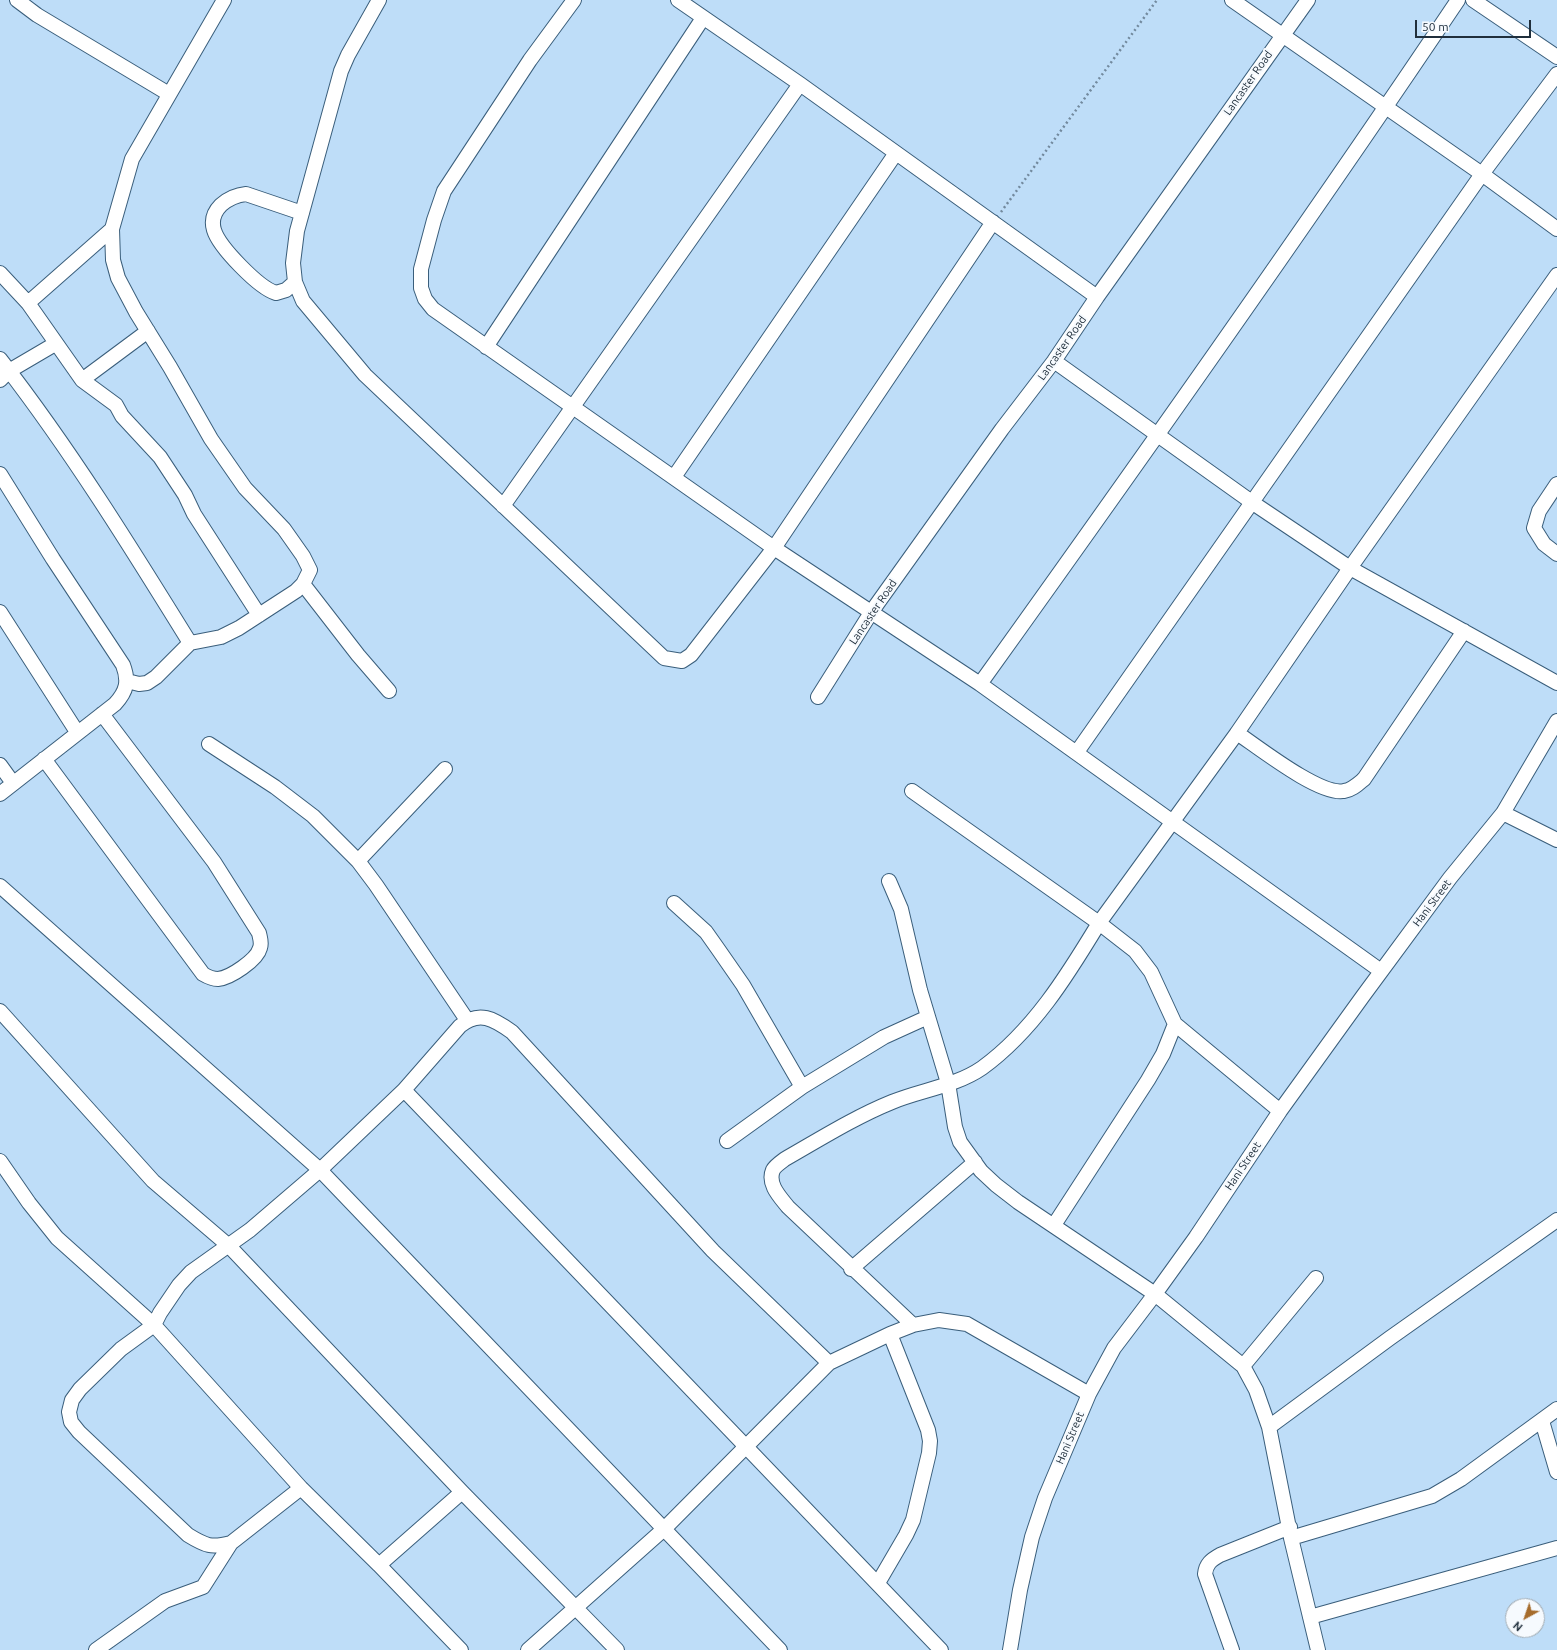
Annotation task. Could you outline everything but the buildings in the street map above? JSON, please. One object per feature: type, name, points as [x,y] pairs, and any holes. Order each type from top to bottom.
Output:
[{"type":"street","points":[[17,0],[37,15],[169,94]]},
{"type":"street","points":[[127,681],[139,684],[147,682],[156,677],[190,643],[220,637],[259,615],[303,584],[310,570],[303,556],[272,514],[245,488],[215,445],[136,312],[118,278],[114,260],[112,230],[132,159],[224,0]]},
{"type":"street","points":[[379,0],[348,55],[341,71],[297,231],[293,263],[295,282],[308,308],[365,375],[664,658],[673,661],[682,661],[691,655],[774,548],[993,222]]},
{"type":"street","points":[[574,0],[530,60],[444,191],[434,220],[421,270],[420,288],[425,299],[433,309],[572,408],[674,477],[774,548],[872,611],[980,684],[1381,971]]},
{"type":"street","points":[[678,0],[800,84],[1097,297]]},
{"type":"street","points":[[1232,0],[1482,174],[1557,229]]},
{"type":"street","name":"Lancaster Road","points":[[818,697],[872,611],[1002,429],[1054,361],[1097,297],[1308,0]]},
{"type":"street","points":[[980,684],[1158,435],[1386,108],[1458,0]]},
{"type":"street","points":[[1473,0],[1557,57]]},
{"type":"street","points":[[486,347],[703,18]]},
{"type":"street","points":[[1077,752],[1253,503],[1482,174],[1557,74]]},
{"type":"street","points":[[503,506],[800,84]]},
{"type":"street","points":[[674,477],[896,153]]},
{"type":"street","points":[[295,282],[286,290],[276,293],[260,283],[220,243],[213,229],[213,218],[215,212],[224,202],[241,194],[246,194],[302,213]]},
{"type":"street","points":[[28,303],[112,230]]},
{"type":"street","points":[[0,272],[28,303],[82,380],[116,405],[122,416],[168,468],[194,514],[259,615]]},
{"type":"street","points":[[913,1325],[788,1207],[776,1192],[772,1179],[773,1169],[785,1159],[884,1105],[908,1095],[966,1077],[981,1068],[1022,1034],[1034,1020],[1081,953],[1099,923],[1237,734],[1350,568],[1557,275]]},
{"type":"street","points":[[82,380],[148,331]]},
{"type":"street","points":[[5,376],[56,344]]},
{"type":"street","points":[[0,359],[5,376],[124,536],[190,643]]},
{"type":"street","points":[[1054,361],[1253,503],[1350,568],[1557,684]]},
{"type":"street","points":[[0,474],[53,559],[123,665],[127,681],[126,689],[121,698],[0,794]]},
{"type":"street","points":[[1557,484],[1539,511],[1534,528],[1544,544],[1557,554]]},
{"type":"street","points":[[303,584],[344,638],[389,691]]},
{"type":"street","points":[[0,612],[77,732]]},
{"type":"street","points":[[1237,734],[1317,786],[1343,792],[1354,788],[1364,778],[1464,631]]},
{"type":"street","points":[[44,759],[203,974],[218,979],[234,972],[255,957],[260,950],[261,942],[259,933],[214,862],[102,714]]},
{"type":"street","name":"Hani Street","points":[[1010,1650],[1020,1590],[1032,1537],[1045,1498],[1089,1394],[1114,1348],[1196,1237],[1280,1111],[1381,971],[1450,878],[1503,813],[1557,721]]},
{"type":"street","points":[[209,744],[275,788],[313,816],[358,861],[376,885],[467,1020]]},
{"type":"street","points":[[0,765],[13,783]]},
{"type":"street","points":[[358,861],[445,769]]},
{"type":"street","points":[[912,791],[1099,923],[1135,951],[1144,960],[1175,1024],[1280,1111]]},
{"type":"street","points":[[1503,813],[1557,840]]},
{"type":"street","points":[[890,881],[901,909],[928,1017],[948,1083],[955,1127],[960,1142],[981,1171],[1013,1198],[1155,1294],[1243,1366],[1264,1407],[1290,1533],[1318,1650]]},
{"type":"street","points":[[0,886],[320,1170],[780,1650]]},
{"type":"street","points":[[674,903],[706,932],[718,949],[742,985],[802,1087]]},
{"type":"street","points":[[0,1011],[153,1181],[230,1246],[462,1492],[617,1650]]},
{"type":"street","points":[[231,1543],[210,1546],[188,1535],[79,1432],[71,1422],[69,1412],[72,1400],[80,1390],[122,1349],[154,1325],[160,1313],[179,1285],[191,1272],[203,1262],[230,1246],[320,1170],[404,1090],[467,1020],[483,1017],[502,1025],[512,1032],[683,1220],[828,1364]]},
{"type":"street","points":[[727,1141],[802,1087],[884,1037],[928,1017]]},
{"type":"street","points":[[1054,1225],[1148,1080],[1162,1054],[1175,1024]]},
{"type":"street","points":[[404,1090],[941,1650]]},
{"type":"street","points":[[0,1161],[29,1203],[57,1238],[154,1325],[301,1488],[379,1565],[461,1650]]},
{"type":"street","points":[[852,1269],[975,1162]]},
{"type":"street","points":[[1269,1427],[1390,1338],[1556,1223]]},
{"type":"street","points":[[1243,1366],[1316,1278]]},
{"type":"street","points":[[528,1650],[664,1529],[828,1364],[890,1334],[913,1325],[939,1320],[967,1324],[1089,1394]]},
{"type":"street","points":[[878,1583],[913,1520],[929,1453],[930,1441],[928,1430],[890,1334]]},
{"type":"street","points":[[1232,1650],[1205,1574],[1206,1566],[1212,1560],[1220,1555],[1290,1533],[1432,1496],[1461,1479],[1557,1409]]},
{"type":"street","points":[[1542,1421],[1557,1472]]},
{"type":"street","points":[[96,1650],[164,1601],[203,1587],[231,1543],[301,1488]]},
{"type":"street","points":[[379,1565],[462,1492]]},
{"type":"street","points":[[1310,1617],[1557,1548]]},
{"type":"path","points":[[993,222],[1157,0]]}]
